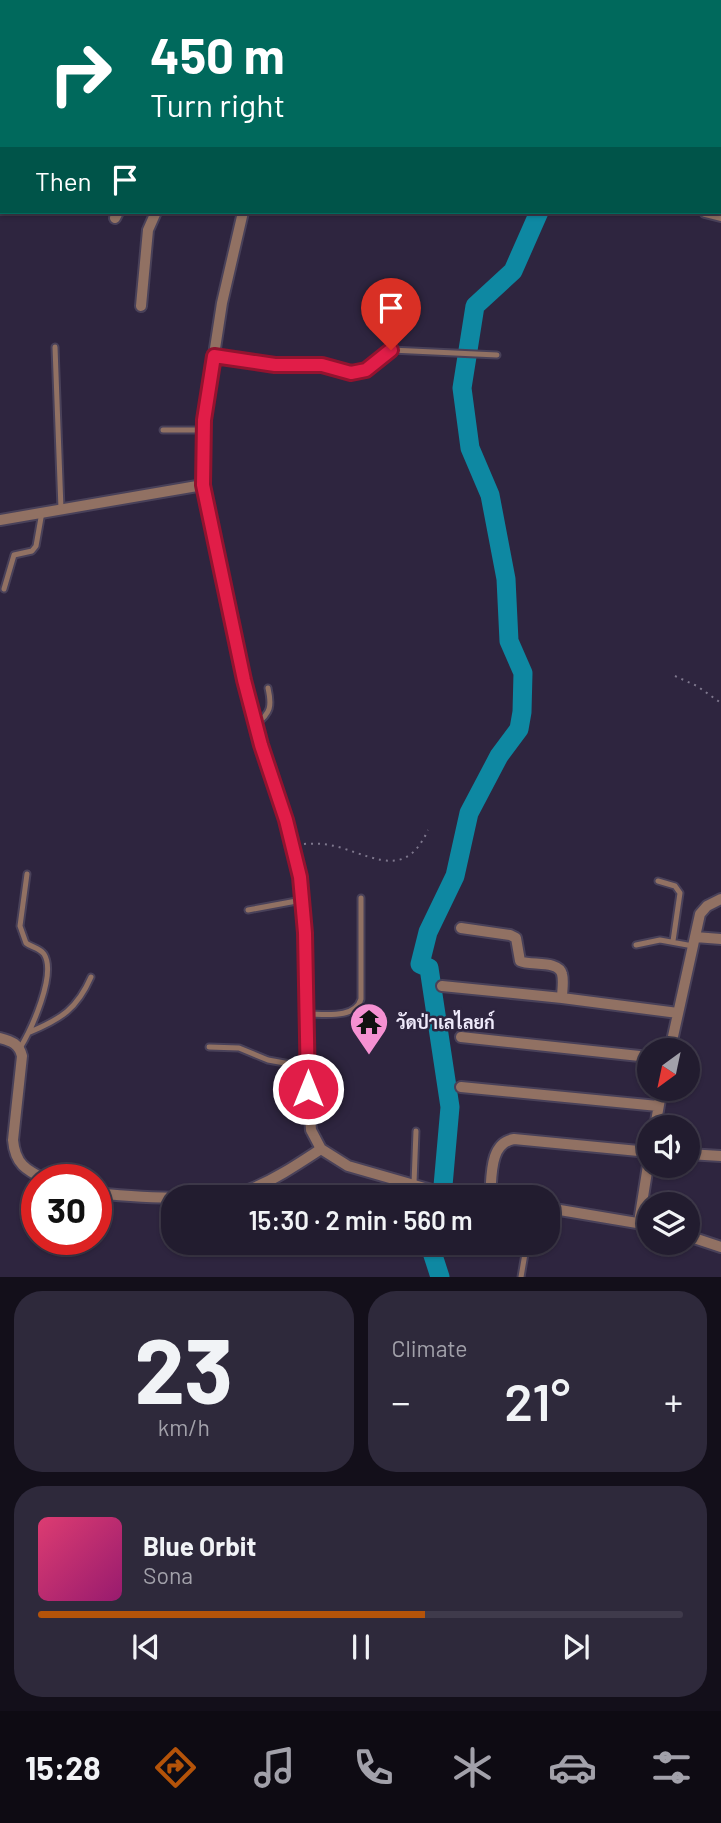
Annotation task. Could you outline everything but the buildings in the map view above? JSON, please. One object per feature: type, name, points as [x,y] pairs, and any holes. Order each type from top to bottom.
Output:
[{"type":"street","points":[[141,306],[148,230],[155,214]]},
{"type":"street","points":[[243,214],[222,303],[214,356],[204,430],[203,485],[256,724],[292,844],[302,900],[312,1130],[321,1149],[348,1166],[414,1185]]},
{"type":"street","points":[[0,520],[203,485]]},
{"type":"street","points":[[673,1038],[703,909],[721,899]]},
{"type":"street","points":[[461,928],[516,938],[520,961],[560,969],[562,998]]},
{"type":"street","points":[[694,941],[721,939]]},
{"type":"street","points":[[442,986],[678,1013]]},
{"type":"street","points":[[461,1037],[637,1056]]},
{"type":"street","points":[[0,1038],[12,1041],[20,1048],[22,1056],[13,1140],[14,1153],[22,1164]]},
{"type":"street","points":[[461,1087],[658,1106]]},
{"type":"street","points":[[657,1115],[659,1101]]},
{"type":"street","points":[[492,1185],[497,1149],[507,1140],[637,1151]]},
{"type":"street","points":[[112,1195],[218,1197],[248,1190],[281,1175],[321,1149]]},
{"type":"street","points":[[700,1155],[721,1156]]},
{"type":"street","points":[[560,1209],[637,1222]]},
{"type":"street","points":[[700,1240],[721,1247]]},
{"type":"lane","points":[[55,347],[61,509]]},
{"type":"lane","points":[[214,356],[275,365],[322,365],[351,373],[366,370],[391,350],[496,355]]},
{"type":"lane","points":[[163,430],[204,430]]},
{"type":"lane","points":[[4,589],[13,555],[32,551],[36,546],[42,512]]},
{"type":"lane","points":[[256,724],[267,716],[271,709],[268,688]]},
{"type":"lane","points":[[20,1048],[30,1032],[46,982],[46,958],[43,952],[26,943],[20,926],[27,874]]},
{"type":"lane","points":[[658,881],[675,886],[680,893],[673,941]]},
{"type":"lane","points":[[307,1014],[351,1012],[359,1006],[361,898]]},
{"type":"lane","points":[[248,910],[302,900]]},
{"type":"lane","points":[[636,945],[650,941],[694,941]]},
{"type":"lane","points":[[30,1032],[64,1016],[81,996],[91,976]]},
{"type":"lane","points":[[209,1047],[239,1048],[268,1060],[308,1068]]},
{"type":"lane","points":[[414,1185],[415,1130]]},
{"type":"lane","points":[[521,1277],[525,1255]]},
{"type":"path","points":[[675,676],[697,686],[721,703]]},
{"type":"path","points":[[292,844],[330,845],[366,857],[399,861],[411,855],[421,845],[428,830]]},
{"type":"waterway","points":[[443,1185],[450,1107],[429,968],[420,964],[428,932],[455,876],[469,813],[499,756],[519,729],[523,673],[509,641],[506,579],[490,495],[470,448],[462,388],[475,306],[513,271],[538,214]]},
{"type":"waterway","points":[[433,1255],[440,1277]]},
{"type":"place","name":"วัดป่าเลไลยก์","points":[[369,1056]]},
{"type":"route","points":[[308,1089],[305,933],[300,877],[286,820],[261,745],[223,583],[203,485],[204,420],[214,356],[275,365],[332,366],[351,373],[366,370],[391,350]]}]
